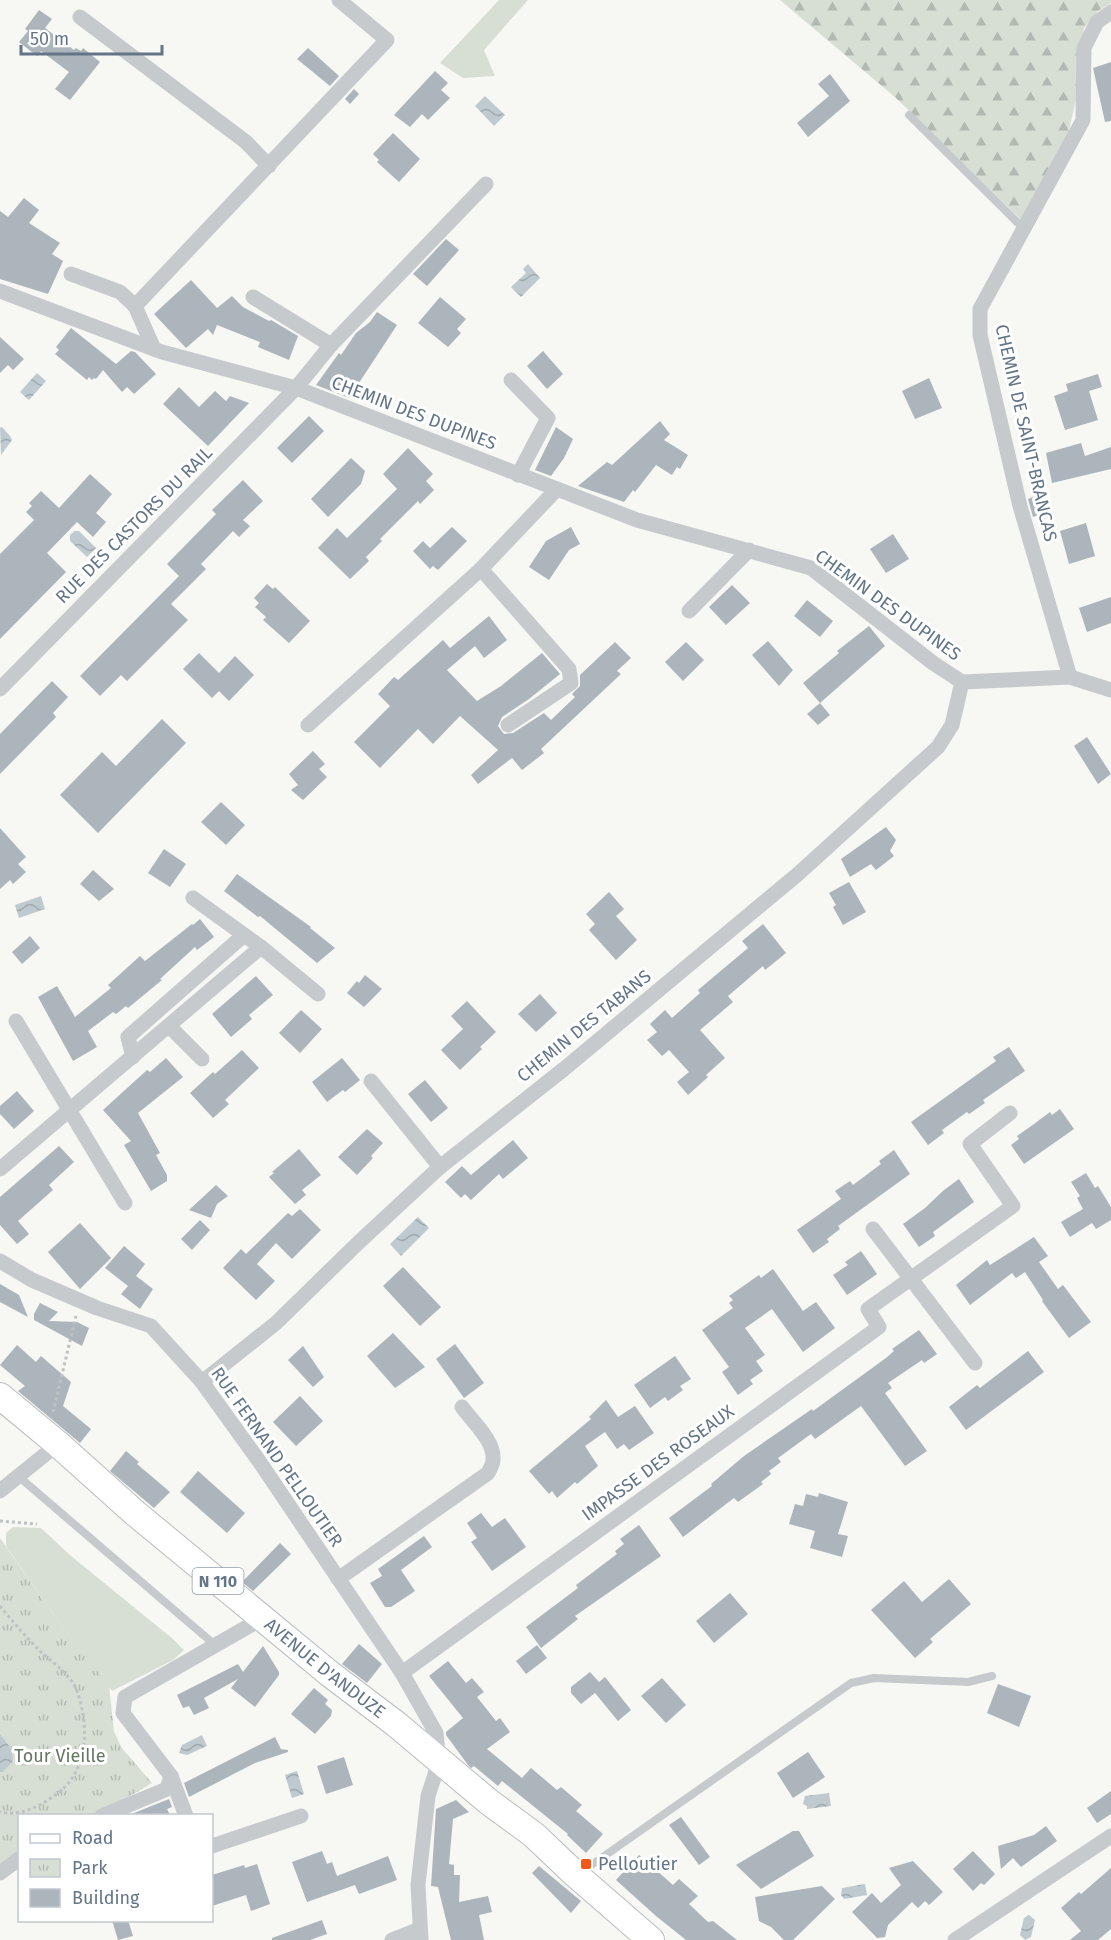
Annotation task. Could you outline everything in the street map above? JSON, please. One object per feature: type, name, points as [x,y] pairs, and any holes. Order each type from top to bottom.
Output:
[{"type":"main road","name":"AVENUE D'ANDUZE","points":[[0,1396],[135,1513],[330,1674],[396,1724],[489,1803],[534,1835],[651,1940]]},
{"type":"street","points":[[135,306],[387,40],[339,0]]},
{"type":"street","name":"CHEMIN DE SAINT-BRANCAS","points":[[1070,677],[1020,506],[980,335],[980,309],[1083,120],[1084,48],[1097,22],[1111,12]]},
{"type":"street","points":[[80,17],[246,142],[269,166]]},
{"type":"street","name":"CHEMIN DES DUPINES","points":[[296,388],[331,345],[486,184]]},
{"type":"street","points":[[71,274],[120,292],[135,306],[154,349]]},
{"type":"street","name":"CHEMIN DES DUPINES","points":[[1,292],[154,349],[296,388],[638,520],[811,568],[933,663],[962,682],[1070,677],[1111,690]]},
{"type":"street","name":"CHEMIN DES DUPINES","points":[[253,297],[331,345]]},
{"type":"street","points":[[511,380],[548,418],[518,475]]},
{"type":"street","name":"RUE DES CASTORS DU RAIL","points":[[0,689],[296,388]]},
{"type":"street","points":[[308,725],[482,569],[557,489]]},
{"type":"street","points":[[689,611],[749,550]]},
{"type":"street","points":[[482,569],[569,669],[571,683],[508,725]]},
{"type":"street","name":"CHEMIN DES TABANS","points":[[202,1382],[276,1323],[440,1167],[564,1069],[798,874],[938,747],[952,725],[962,682]]},
{"type":"street","points":[[193,898],[261,947],[318,994]]},
{"type":"street","points":[[133,1057],[128,1037],[244,935]]},
{"type":"street","points":[[0,1169],[261,947]]},
{"type":"street","points":[[16,1021],[125,1203]]},
{"type":"street","points":[[169,1026],[202,1059]]},
{"type":"street","points":[[371,1081],[440,1167]]},
{"type":"street","name":"IMPASSE DES ROSEAUX","points":[[402,1673],[879,1328],[868,1309],[1013,1206],[970,1144],[1010,1113]]},
{"type":"street","points":[[873,1229],[975,1362]]},
{"type":"street","name":"RUE FERNAND PELLOUTIER","points":[[0,1261],[32,1280],[151,1326],[202,1382],[259,1461],[402,1673],[436,1733],[439,1762]]},
{"type":"street","points":[[338,1579],[488,1473],[494,1461],[493,1450],[462,1407]]},
{"type":"street","points":[[0,1491],[53,1440]]},
{"type":"street","points":[[186,1814],[171,1776],[123,1713],[124,1697],[263,1618]]},
{"type":"street","points":[[392,1940],[421,1934],[418,1885],[428,1796],[439,1762]]},
{"type":"street","points":[[104,1814],[167,1789],[171,1776]]},
{"type":"street","points":[[213,1845],[301,1815]]},
{"type":"street","points":[[955,1940],[1111,1836]]},
{"type":"street","points":[[0,1873],[18,1860]]},
{"type":"lane","points":[[909,115],[1024,229]]},
{"type":"lane","points":[[18,1476],[214,1645]]},
{"type":"lane","points":[[576,1875],[851,1683],[874,1677],[968,1682],[992,1676]]},
{"type":"path","points":[[53,1440],[73,1320],[84,1302]]},
{"type":"path","points":[[0,1521],[37,1524]]},
{"type":"path","points":[[0,1606],[23,1634],[74,1683],[85,1726],[83,1754],[78,1769],[68,1785],[40,1804],[25,1811],[0,1817]]},
{"type":"path","points":[[0,1812],[7,1814]]},
{"type":"green space","points":[[499,0],[528,0],[484,50],[495,76],[463,78],[440,63]]},
{"type":"green space","points":[[780,0],[1111,0],[1111,3],[1098,11],[1084,28],[1076,100],[1068,134],[1021,220],[896,98]]},
{"type":"green space","points":[[13,1527],[41,1528],[71,1556],[184,1650],[173,1660],[112,1691],[46,1604],[6,1546],[6,1533]]},
{"type":"green space","name":"Tour Vieille","points":[[0,1538],[46,1604],[109,1686],[114,1731],[121,1747],[152,1783],[102,1813],[18,1814],[18,1854],[0,1867]]},
{"type":"water","points":[[485,96],[505,115],[494,126],[475,106]]},
{"type":"water","points":[[528,264],[540,278],[521,297],[511,287],[526,273],[523,269]]},
{"type":"water","points":[[37,373],[46,381],[29,400],[20,392]]},
{"type":"water","points":[[2,427],[12,440],[1,455],[0,428]]},
{"type":"water","points":[[79,531],[96,548],[87,557],[70,541],[70,535]]},
{"type":"water","points":[[41,896],[45,909],[19,918],[15,905]]},
{"type":"water","points":[[418,1217],[429,1228],[401,1256],[390,1244]]},
{"type":"water","points":[[0,1734],[9,1746],[13,1761],[3,1772],[0,1772]]},
{"type":"water","points":[[202,1735],[207,1746],[187,1755],[179,1753],[182,1745]]},
{"type":"water","points":[[297,1771],[304,1794],[292,1798],[285,1775]]},
{"type":"water","points":[[829,1793],[831,1806],[807,1809],[807,1806],[803,1804],[805,1796]]},
{"type":"water","points":[[865,1884],[867,1895],[844,1899],[841,1895],[842,1888]]},
{"type":"water","points":[[1029,1915],[1035,1920],[1031,1937],[1025,1940],[1020,1935],[1024,1918]]},
{"type":"building","points":[[39,10],[52,19],[45,28],[74,50],[76,48],[81,51],[83,48],[100,62],[70,100],[55,89],[69,72],[41,51],[37,56],[19,42],[28,31],[25,29]]},
{"type":"building","points":[[308,48],[339,76],[330,86],[297,59]]},
{"type":"building","points":[[1111,62],[1111,121],[1105,122],[1093,68]]},
{"type":"building","points":[[435,71],[448,83],[441,90],[450,98],[428,120],[422,114],[410,127],[394,115]]},
{"type":"building","points":[[830,74],[850,101],[808,137],[797,123],[829,96],[818,84]]},
{"type":"building","points":[[354,89],[359,94],[350,104],[345,99]]},
{"type":"building","points":[[393,133],[420,159],[399,182],[377,162],[379,160],[373,154]]},
{"type":"building","points":[[24,198],[39,210],[29,223],[60,243],[52,254],[63,261],[48,294],[0,279],[0,211],[8,217]]},
{"type":"building","points":[[446,239],[459,250],[427,286],[413,274]]},
{"type":"building","points":[[191,280],[217,308],[232,296],[243,307],[298,336],[289,360],[258,347],[260,342],[217,325],[213,335],[208,329],[186,348],[154,314]]},
{"type":"building","points":[[440,297],[466,319],[457,329],[461,333],[448,347],[418,323]]},
{"type":"building","points":[[377,312],[397,325],[349,398],[316,385],[339,353],[341,355],[356,333],[370,322]]},
{"type":"building","points":[[71,328],[116,364],[131,351],[135,352],[156,374],[134,394],[127,387],[122,392],[103,370],[96,379],[92,380],[89,377],[87,380],[55,354],[59,350],[56,347]]},
{"type":"building","points":[[0,337],[24,359],[13,370],[8,365],[0,373]]},
{"type":"building","points":[[543,351],[563,374],[547,389],[527,366]]},
{"type":"building","points":[[1098,374],[1102,387],[1089,391],[1098,420],[1065,430],[1054,396],[1068,391],[1066,384]]},
{"type":"building","points":[[929,378],[942,408],[915,419],[902,391]]},
{"type":"building","points":[[179,387],[199,407],[215,391],[226,401],[230,396],[249,403],[208,446],[163,404]]},
{"type":"building","points":[[309,416],[324,431],[292,463],[277,448]]},
{"type":"building","points":[[660,421],[670,434],[664,440],[688,455],[680,469],[677,467],[672,475],[656,465],[624,502],[578,486],[607,462],[612,465]]},
{"type":"building","points":[[556,427],[573,439],[564,458],[551,476],[535,470]]},
{"type":"building","points":[[1081,443],[1085,456],[1111,447],[1111,469],[1052,483],[1046,453]]},
{"type":"building","points":[[408,448],[433,474],[426,481],[434,490],[420,504],[418,501],[380,539],[382,541],[366,557],[369,561],[350,579],[318,548],[337,528],[347,538],[397,489],[383,474]]},
{"type":"building","points":[[351,458],[365,471],[361,484],[328,517],[311,499]]},
{"type":"building","points":[[90,474],[112,494],[96,513],[106,522],[93,537],[77,522],[47,553],[66,572],[0,639],[0,554],[34,520],[26,512],[32,506],[29,503],[41,491],[59,508]]},
{"type":"building","points":[[243,480],[263,501],[243,520],[250,526],[239,537],[233,531],[201,564],[206,569],[171,604],[188,620],[127,681],[121,675],[100,696],[80,676],[179,576],[167,564],[216,514],[212,510]]},
{"type":"building","points":[[1042,493],[1048,512],[1033,517],[1028,499]]},
{"type":"building","points":[[1086,523],[1095,556],[1069,564],[1060,531]]},
{"type":"building","points":[[452,527],[467,541],[438,570],[433,566],[430,569],[413,551],[423,541],[430,548]]},
{"type":"building","points":[[571,527],[580,544],[569,550],[549,580],[529,567],[546,541]]},
{"type":"building","points":[[893,534],[909,559],[886,573],[870,549]]},
{"type":"building","points":[[267,584],[273,589],[275,587],[310,621],[289,643],[263,620],[266,617],[255,607],[259,603],[254,598]]},
{"type":"building","points":[[732,585],[750,603],[726,625],[709,607]]},
{"type":"building","points":[[1111,597],[1111,623],[1087,632],[1079,608]]},
{"type":"building","points":[[807,600],[833,621],[820,637],[794,616]]},
{"type":"building","points":[[489,616],[507,640],[484,658],[475,646],[447,670],[477,701],[501,686],[542,653],[560,674],[502,717],[498,726],[504,734],[513,733],[544,713],[551,720],[575,697],[572,694],[580,686],[580,675],[615,642],[631,658],[617,671],[621,674],[541,749],[544,753],[522,770],[512,758],[478,784],[471,775],[498,750],[460,716],[433,744],[418,729],[380,768],[354,742],[390,706],[378,694],[394,677],[398,680],[443,640],[450,648]]},
{"type":"building","points":[[869,626],[885,646],[820,703],[803,683],[839,653],[837,651]]},
{"type":"building","points":[[768,641],[793,670],[779,686],[752,655]]},
{"type":"building","points":[[686,642],[704,660],[683,681],[665,662]]},
{"type":"building","points":[[199,653],[219,673],[235,656],[254,675],[229,701],[219,691],[212,698],[183,669]]},
{"type":"building","points":[[52,681],[68,697],[53,713],[56,717],[0,774],[0,734]]},
{"type":"building","points":[[820,703],[830,715],[818,725],[807,714]]},
{"type":"building","points":[[162,719],[186,743],[98,833],[60,795],[102,752],[116,766]]},
{"type":"building","points":[[1087,737],[1111,774],[1098,784],[1074,746]]},
{"type":"building","points":[[313,751],[325,764],[319,769],[327,777],[303,800],[291,790],[298,785],[289,774]]},
{"type":"building","points":[[221,802],[245,825],[226,845],[201,822]]},
{"type":"building","points":[[886,827],[896,840],[890,851],[894,856],[876,870],[871,864],[850,877],[841,859]]},
{"type":"building","points":[[0,828],[26,857],[18,864],[26,872],[13,884],[10,880],[0,889]]},
{"type":"building","points":[[164,849],[186,864],[170,887],[148,873]]},
{"type":"building","points":[[93,870],[114,889],[99,901],[80,884]]},
{"type":"building","points":[[237,874],[311,927],[335,948],[317,963],[260,916],[258,917],[224,891]]},
{"type":"building","points":[[849,882],[866,912],[843,925],[833,907],[836,905],[829,893]]},
{"type":"building","points":[[609,892],[624,909],[616,916],[637,940],[616,960],[589,930],[595,924],[586,914]]},
{"type":"building","points":[[200,919],[214,937],[197,950],[195,947],[160,979],[162,980],[128,1008],[126,1006],[116,1014],[113,1012],[88,1031],[97,1047],[73,1061],[38,997],[57,986],[75,1017],[111,988],[108,985],[140,956],[145,961]]},
{"type":"building","points":[[763,924],[786,953],[765,970],[763,966],[728,996],[733,1002],[700,1030],[725,1058],[688,1095],[677,1082],[689,1072],[669,1050],[662,1056],[647,1040],[657,1032],[650,1024],[665,1010],[672,1018],[700,993],[698,990],[748,948],[742,941]]},
{"type":"building","points":[[30,936],[40,948],[22,964],[12,952]]},
{"type":"building","points":[[365,975],[382,989],[364,1007],[347,993]]},
{"type":"building","points":[[256,976],[273,995],[249,1015],[252,1019],[231,1037],[212,1014]]},
{"type":"building","points":[[540,994],[557,1013],[536,1032],[518,1014]]},
{"type":"building","points":[[467,1001],[496,1032],[460,1070],[441,1050],[463,1029],[451,1016]]},
{"type":"building","points":[[301,1010],[322,1029],[300,1053],[279,1033]]},
{"type":"building","points":[[1009,1047],[1025,1071],[983,1100],[985,1103],[969,1114],[967,1112],[942,1130],[944,1133],[928,1145],[911,1122],[996,1061],[993,1057]]},
{"type":"building","points":[[242,1050],[259,1068],[225,1100],[229,1104],[213,1118],[190,1093]]},
{"type":"building","points":[[166,1058],[183,1077],[138,1113],[160,1153],[156,1155],[167,1175],[167,1181],[151,1191],[124,1145],[131,1141],[103,1110],[147,1070],[150,1072]]},
{"type":"building","points":[[342,1058],[360,1080],[327,1102],[312,1082]]},
{"type":"building","points":[[425,1080],[448,1108],[431,1122],[408,1094]]},
{"type":"building","points":[[17,1091],[34,1111],[14,1129],[0,1114],[0,1106]]},
{"type":"building","points":[[1060,1109],[1074,1129],[1024,1164],[1011,1145],[1019,1139],[1017,1136],[1050,1112],[1052,1115]]},
{"type":"building","points":[[367,1129],[383,1143],[357,1175],[338,1157]]},
{"type":"building","points":[[513,1140],[528,1158],[503,1179],[499,1174],[471,1200],[465,1194],[461,1198],[445,1182],[462,1166],[471,1175]]},
{"type":"building","points":[[59,1146],[74,1162],[49,1185],[53,1190],[18,1221],[29,1234],[17,1244],[0,1225],[0,1197]]},
{"type":"building","points":[[299,1149],[321,1175],[302,1190],[306,1195],[295,1204],[269,1177]]},
{"type":"building","points":[[894,1150],[910,1174],[838,1226],[840,1229],[827,1239],[829,1242],[813,1253],[797,1230],[841,1199],[835,1191],[850,1181],[853,1185],[881,1164],[879,1161]]},
{"type":"building","points":[[1086,1173],[1095,1188],[1098,1186],[1111,1207],[1111,1220],[1096,1229],[1092,1223],[1070,1237],[1061,1222],[1083,1209],[1077,1198],[1080,1196],[1071,1182]]},
{"type":"building","points":[[959,1179],[974,1202],[933,1232],[935,1236],[919,1247],[903,1224]]},
{"type":"building","points":[[216,1185],[228,1196],[217,1204],[211,1218],[189,1210]]},
{"type":"building","points":[[300,1209],[321,1230],[292,1259],[276,1243],[257,1264],[275,1281],[256,1300],[223,1268],[241,1249],[246,1254],[288,1213],[292,1216]]},
{"type":"building","points":[[200,1220],[210,1230],[192,1250],[181,1239]]},
{"type":"building","points":[[80,1223],[111,1258],[80,1289],[48,1252]]},
{"type":"building","points":[[1034,1237],[1048,1256],[1039,1262],[1058,1289],[1063,1285],[1091,1322],[1069,1338],[1042,1301],[1025,1272],[1016,1278],[1012,1273],[970,1305],[956,1285],[987,1260],[990,1265]]},
{"type":"building","points":[[124,1246],[145,1264],[136,1276],[153,1289],[140,1309],[121,1294],[128,1286],[105,1268]]},
{"type":"building","points":[[861,1251],[877,1274],[847,1295],[833,1275],[848,1265],[845,1262]]},
{"type":"building","points":[[403,1267],[441,1307],[420,1326],[383,1286]]},
{"type":"building","points":[[773,1269],[803,1311],[816,1302],[835,1328],[803,1352],[772,1309],[745,1328],[765,1355],[756,1361],[763,1371],[750,1380],[753,1384],[738,1395],[722,1372],[729,1367],[702,1330],[733,1308],[729,1303],[733,1300],[729,1296],[759,1275],[761,1278]]},
{"type":"building","points":[[0,1284],[19,1295],[28,1317],[0,1302]]},
{"type":"building","points":[[40,1303],[58,1312],[49,1321],[77,1322],[89,1328],[82,1346],[34,1320],[34,1314]]},
{"type":"building","points":[[919,1330],[937,1354],[924,1363],[922,1360],[888,1383],[892,1388],[885,1393],[927,1451],[905,1466],[861,1406],[815,1439],[811,1434],[778,1458],[781,1462],[769,1471],[771,1474],[761,1482],[763,1484],[738,1502],[734,1498],[683,1537],[669,1518],[712,1486],[711,1484],[744,1456],[812,1409],[813,1411],[886,1358],[894,1351],[892,1349]]},
{"type":"building","points":[[393,1333],[425,1367],[395,1388],[367,1356]]},
{"type":"building","points":[[455,1344],[484,1383],[464,1398],[436,1359]]},
{"type":"building","points":[[17,1345],[36,1362],[41,1356],[71,1382],[63,1406],[91,1429],[80,1443],[18,1391],[25,1386],[0,1365]]},
{"type":"building","points":[[303,1346],[324,1377],[313,1387],[288,1360]]},
{"type":"building","points":[[1028,1351],[1044,1372],[966,1430],[949,1407],[977,1385],[980,1388]]},
{"type":"building","points":[[675,1356],[691,1379],[680,1386],[683,1390],[668,1401],[665,1397],[650,1408],[634,1385]]},
{"type":"building","points":[[300,1396],[323,1421],[296,1446],[273,1422]]},
{"type":"building","points":[[606,1400],[618,1417],[635,1406],[654,1433],[629,1450],[624,1444],[617,1449],[605,1432],[585,1446],[598,1466],[557,1498],[552,1491],[549,1494],[529,1471],[591,1419],[589,1417]]},
{"type":"building","points":[[126,1451],[139,1462],[137,1464],[170,1492],[154,1508],[110,1471]]},
{"type":"building","points":[[198,1471],[245,1513],[227,1533],[180,1492]]},
{"type":"building","points":[[819,1493],[848,1502],[838,1534],[848,1536],[842,1557],[810,1548],[815,1531],[789,1524],[795,1504],[803,1506],[806,1494],[818,1497]]},
{"type":"building","points":[[481,1513],[492,1527],[505,1518],[526,1547],[492,1571],[471,1542],[477,1538],[467,1523]]},
{"type":"building","points":[[639,1525],[661,1556],[575,1616],[578,1619],[541,1648],[526,1627],[578,1588],[576,1585],[617,1554],[615,1551],[624,1544],[620,1539]]},
{"type":"building","points":[[424,1536],[432,1547],[401,1570],[415,1591],[391,1607],[385,1607],[370,1583],[382,1576],[378,1569]]},
{"type":"building","points":[[280,1543],[291,1554],[253,1591],[242,1582]]},
{"type":"building","points":[[949,1579],[971,1604],[930,1639],[933,1642],[915,1658],[871,1610],[904,1581],[922,1602]]},
{"type":"building","points":[[730,1593],[748,1614],[714,1643],[696,1621]]},
{"type":"building","points":[[359,1644],[382,1664],[367,1683],[342,1664]]},
{"type":"building","points":[[537,1645],[547,1658],[526,1674],[516,1661]]},
{"type":"building","points":[[263,1646],[279,1675],[255,1707],[231,1688],[238,1679],[204,1698],[209,1708],[194,1715],[189,1706],[183,1708],[177,1695],[238,1664],[243,1672]]},
{"type":"building","points":[[448,1661],[466,1683],[472,1678],[484,1692],[477,1697],[496,1721],[500,1718],[510,1732],[487,1749],[522,1778],[531,1768],[557,1790],[561,1787],[582,1805],[576,1811],[603,1834],[586,1853],[568,1834],[502,1781],[498,1786],[474,1766],[471,1768],[446,1735],[446,1732],[463,1718],[429,1676]]},
{"type":"building","points":[[590,1672],[599,1682],[605,1677],[631,1710],[618,1721],[595,1693],[581,1704],[571,1693],[571,1687]]},
{"type":"building","points":[[662,1678],[686,1705],[666,1723],[641,1696]]},
{"type":"building","points":[[998,1684],[1031,1696],[1019,1727],[987,1713]]},
{"type":"building","points":[[314,1688],[328,1700],[325,1704],[332,1710],[331,1716],[315,1734],[291,1714]]},
{"type":"building","points":[[275,1737],[280,1749],[288,1750],[288,1752],[255,1763],[189,1797],[184,1783]]},
{"type":"building","points":[[808,1752],[825,1777],[793,1798],[777,1773]]},
{"type":"building","points":[[344,1757],[353,1785],[326,1794],[317,1766]]},
{"type":"building","points":[[1111,1791],[1111,1814],[1097,1823],[1087,1808]]},
{"type":"building","points":[[169,1799],[172,1807],[167,1809],[170,1814],[132,1814]]},
{"type":"building","points":[[456,1800],[469,1812],[453,1819],[449,1864],[454,1865],[454,1875],[460,1875],[459,1902],[488,1896],[492,1912],[479,1915],[484,1940],[451,1940],[438,1887],[431,1886],[436,1809]]},
{"type":"building","points":[[681,1817],[710,1857],[699,1865],[669,1825]]},
{"type":"building","points":[[1046,1826],[1057,1841],[1021,1867],[1013,1858],[1001,1869],[998,1846],[1034,1835]]},
{"type":"building","points":[[793,1831],[799,1831],[814,1856],[761,1889],[736,1865]]},
{"type":"building","points":[[322,1851],[327,1864],[332,1862],[337,1876],[388,1856],[397,1880],[359,1894],[355,1885],[307,1902],[292,1862]]},
{"type":"building","points":[[973,1851],[995,1874],[984,1885],[981,1883],[973,1891],[953,1869]]},
{"type":"building","points":[[639,1855],[673,1885],[679,1879],[698,1896],[689,1904],[708,1922],[713,1921],[737,1940],[686,1940],[656,1916],[616,1880]]},
{"type":"building","points":[[913,1861],[943,1892],[929,1905],[925,1901],[918,1908],[912,1902],[888,1925],[885,1937],[877,1938],[852,1912],[872,1893],[881,1903],[901,1885],[889,1868]]},
{"type":"building","points":[[257,1864],[270,1904],[251,1911],[246,1895],[213,1906],[213,1875],[244,1865],[245,1868]]},
{"type":"building","points":[[539,1866],[581,1901],[571,1913],[532,1873]]},
{"type":"building","points":[[1111,1868],[1111,1929],[1098,1940],[1070,1940],[1081,1931],[1061,1908]]},
{"type":"building","points":[[822,1886],[835,1899],[793,1940],[784,1940],[771,1927],[759,1921],[755,1897]]},
{"type":"building","points":[[322,1920],[327,1934],[310,1940],[272,1940],[272,1938]]},
{"type":"building","points":[[113,1922],[129,1922],[133,1936],[118,1940]]},
{"type":"place","name":"Pelloutier","points":[[586,1864]]}]
